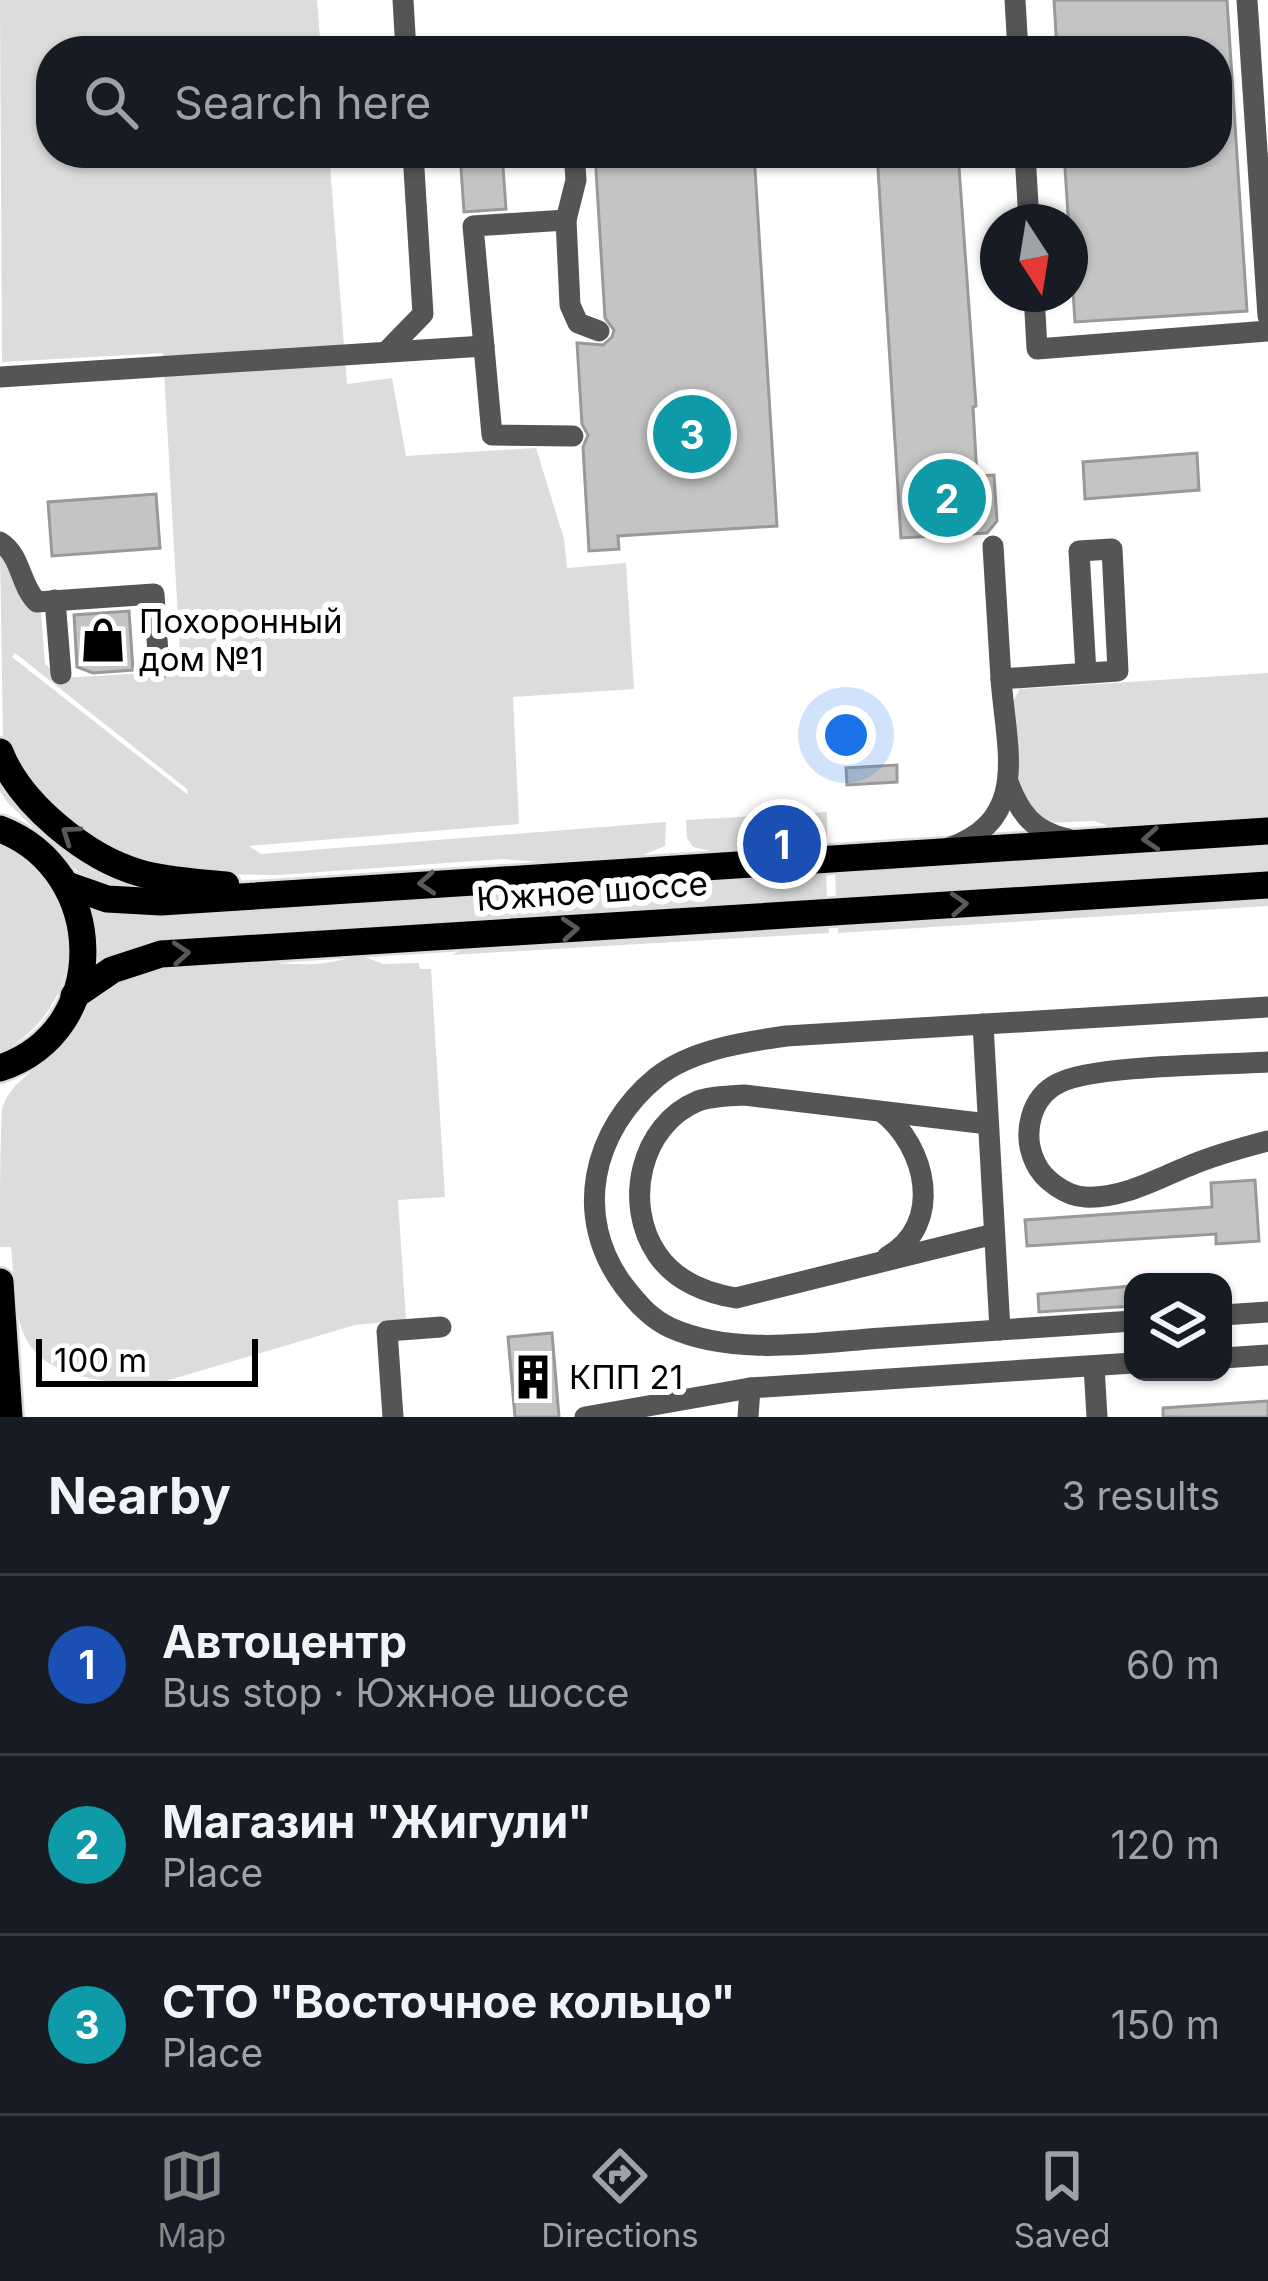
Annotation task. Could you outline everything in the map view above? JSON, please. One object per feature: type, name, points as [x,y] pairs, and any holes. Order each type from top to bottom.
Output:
[{"type":"main road","points":[[0,752],[34,807],[112,862],[142,874],[269,889],[344,889]]},
{"type":"main road","points":[[0,829],[27,842],[68,885],[84,942],[74,996],[55,1029],[3,1074]]},
{"type":"main road","name":"Южное шоссе","points":[[68,885],[135,903],[1268,831]]},
{"type":"main road","name":"Южное шоссе","points":[[74,996],[112,970],[161,954],[1268,885]]},
{"type":"main road","points":[[0,1282],[9,1417]]},
{"type":"street","points":[[403,0],[405,36]]},
{"type":"street","points":[[1015,0],[1017,36]]},
{"type":"street","points":[[1247,0],[1268,316]]},
{"type":"street","points":[[386,352],[423,314],[414,168]]},
{"type":"street","points":[[575,168],[566,220],[571,305],[578,323],[599,331]]},
{"type":"street","points":[[1026,168],[1028,204]]},
{"type":"street","points":[[566,220],[473,226],[491,435],[573,436]]},
{"type":"street","points":[[1035,312],[1037,349],[1268,331]]},
{"type":"street","points":[[0,377],[484,346]]},
{"type":"street","points":[[444,348],[466,364]]},
{"type":"street","points":[[0,542],[13,550],[26,590],[37,602],[154,594],[159,669]]},
{"type":"street","points":[[993,546],[1008,781],[1017,805],[1042,832],[1093,842]]},
{"type":"street","points":[[1001,680],[1086,674],[1118,671],[1112,549],[1078,551],[1086,674]]},
{"type":"street","points":[[56,600],[61,674]]},
{"type":"street","points":[[939,851],[988,830],[1001,811],[1008,781]]},
{"type":"street","points":[[1124,1322],[812,1342],[705,1340],[668,1327],[643,1310],[604,1256],[593,1220],[594,1179],[604,1142],[659,1076],[737,1043],[1268,1007]]},
{"type":"street","points":[[982,1024],[1000,1330]]},
{"type":"street","points":[[1268,1062],[1094,1074],[1060,1082],[1040,1096],[1028,1141],[1035,1164],[1048,1182],[1079,1197],[1113,1196],[1268,1141]]},
{"type":"street","points":[[988,1124],[745,1096],[698,1101],[662,1129],[641,1166],[639,1185],[641,1214],[658,1256],[673,1272],[710,1294],[736,1298],[994,1234]]},
{"type":"street","points":[[876,1263],[896,1252],[923,1205],[922,1167],[913,1146],[900,1126],[880,1111]]},
{"type":"street","points":[[1232,1314],[1268,1312]]},
{"type":"street","points":[[393,1417],[387,1331],[441,1327]]},
{"type":"street","points":[[1232,1357],[1268,1354]]},
{"type":"street","points":[[585,1417],[750,1388],[1124,1364]]},
{"type":"street","points":[[1094,1366],[1097,1417]]},
{"type":"street","points":[[748,1417],[750,1388]]},
{"type":"shaded area","points":[[0,0],[317,0],[320,36],[36,36],[36,168],[330,168],[347,384],[392,378],[406,456],[536,448],[564,539],[567,568],[626,563],[634,689],[513,697],[519,824],[249,846],[261,854],[666,822],[665,846],[638,857],[503,859],[278,875],[208,874],[132,865],[52,808],[3,741],[0,549],[41,612],[45,664],[61,678],[181,671],[163,353],[2,362]],"holes":[[[15,653],[187,789],[188,795],[12,657]]]},
{"type":"shaded area","points":[[1268,673],[1268,819],[1119,829],[1094,821],[1045,823],[1018,797],[1013,701],[1020,689]]},
{"type":"shaded area","points":[[0,774],[171,889],[122,891],[88,881],[6,801],[0,791]]},
{"type":"shaded area","points":[[827,812],[827,844],[808,842],[806,830],[763,832],[762,845],[715,852],[693,847],[687,838],[686,820]]},
{"type":"shaded area","points":[[1268,844],[1268,872],[836,899],[835,870]]},
{"type":"shaded area","points":[[0,845],[31,865],[52,889],[65,918],[69,948],[64,978],[50,1007],[29,1032],[0,1053]]},
{"type":"shaded area","points":[[826,871],[827,899],[152,942],[98,963],[93,909],[144,915]]},
{"type":"shaded area","points":[[1268,895],[1268,906],[838,933],[838,922]]},
{"type":"shaded area","points":[[828,923],[829,933],[451,955],[473,946]]},
{"type":"shaded area","points":[[358,954],[383,964],[419,963],[420,969],[431,969],[445,1197],[398,1200],[406,1320],[355,1325],[159,1383],[102,1380],[46,1361],[23,1332],[11,1247],[0,1247],[2,1109],[10,1092],[57,1049],[96,998],[140,971],[224,961],[325,963]]},
{"type":"building","points":[[1054,0],[1227,0],[1229,36],[1056,36]]},
{"type":"building","points":[[1232,78],[1247,311],[1075,322],[1074,312],[1088,312],[1088,204],[1067,204],[1065,168],[1232,168]]},
{"type":"building","points":[[461,168],[503,168],[506,209],[464,212]]},
{"type":"building","points":[[596,168],[755,168],[777,526],[618,536],[619,549],[589,551],[583,447],[588,435],[582,424],[577,343],[603,345],[612,337],[614,330],[605,318]]},
{"type":"building","points":[[878,168],[959,168],[977,476],[994,475],[997,521],[987,533],[901,538]]},
{"type":"building","points":[[1197,453],[1199,490],[1085,499],[1083,462]]},
{"type":"building","points":[[156,494],[160,548],[52,556],[48,502]]},
{"type":"building","name":"Похоронный дом №1","points":[[129,611],[133,670],[93,673],[77,667],[74,615]]},
{"type":"building","points":[[897,765],[897,782],[847,785],[846,768]]},
{"type":"building","points":[[1255,1180],[1259,1241],[1216,1244],[1216,1234],[1027,1246],[1025,1220],[1212,1207],[1211,1183]]},
{"type":"building","points":[[1124,1287],[1124,1307],[1039,1312],[1038,1294]]},
{"type":"building","name":"КПП 21","points":[[552,1333],[559,1417],[515,1417],[508,1337]]},
{"type":"building","points":[[1268,1401],[1268,1417],[1163,1417],[1163,1408]]},
{"type":"place","name":"СТО \"Восточное кольцо\"","points":[[692,434]]},
{"type":"place","name":"Магазин \"Жигули\"","points":[[947,498]]},
{"type":"place","name":"Похоронный дом №1","points":[[103,640]]},
{"type":"place","name":"Автоцентр","points":[[782,844]]},
{"type":"place","name":"КПП 21","points":[[533,1377]]}]
